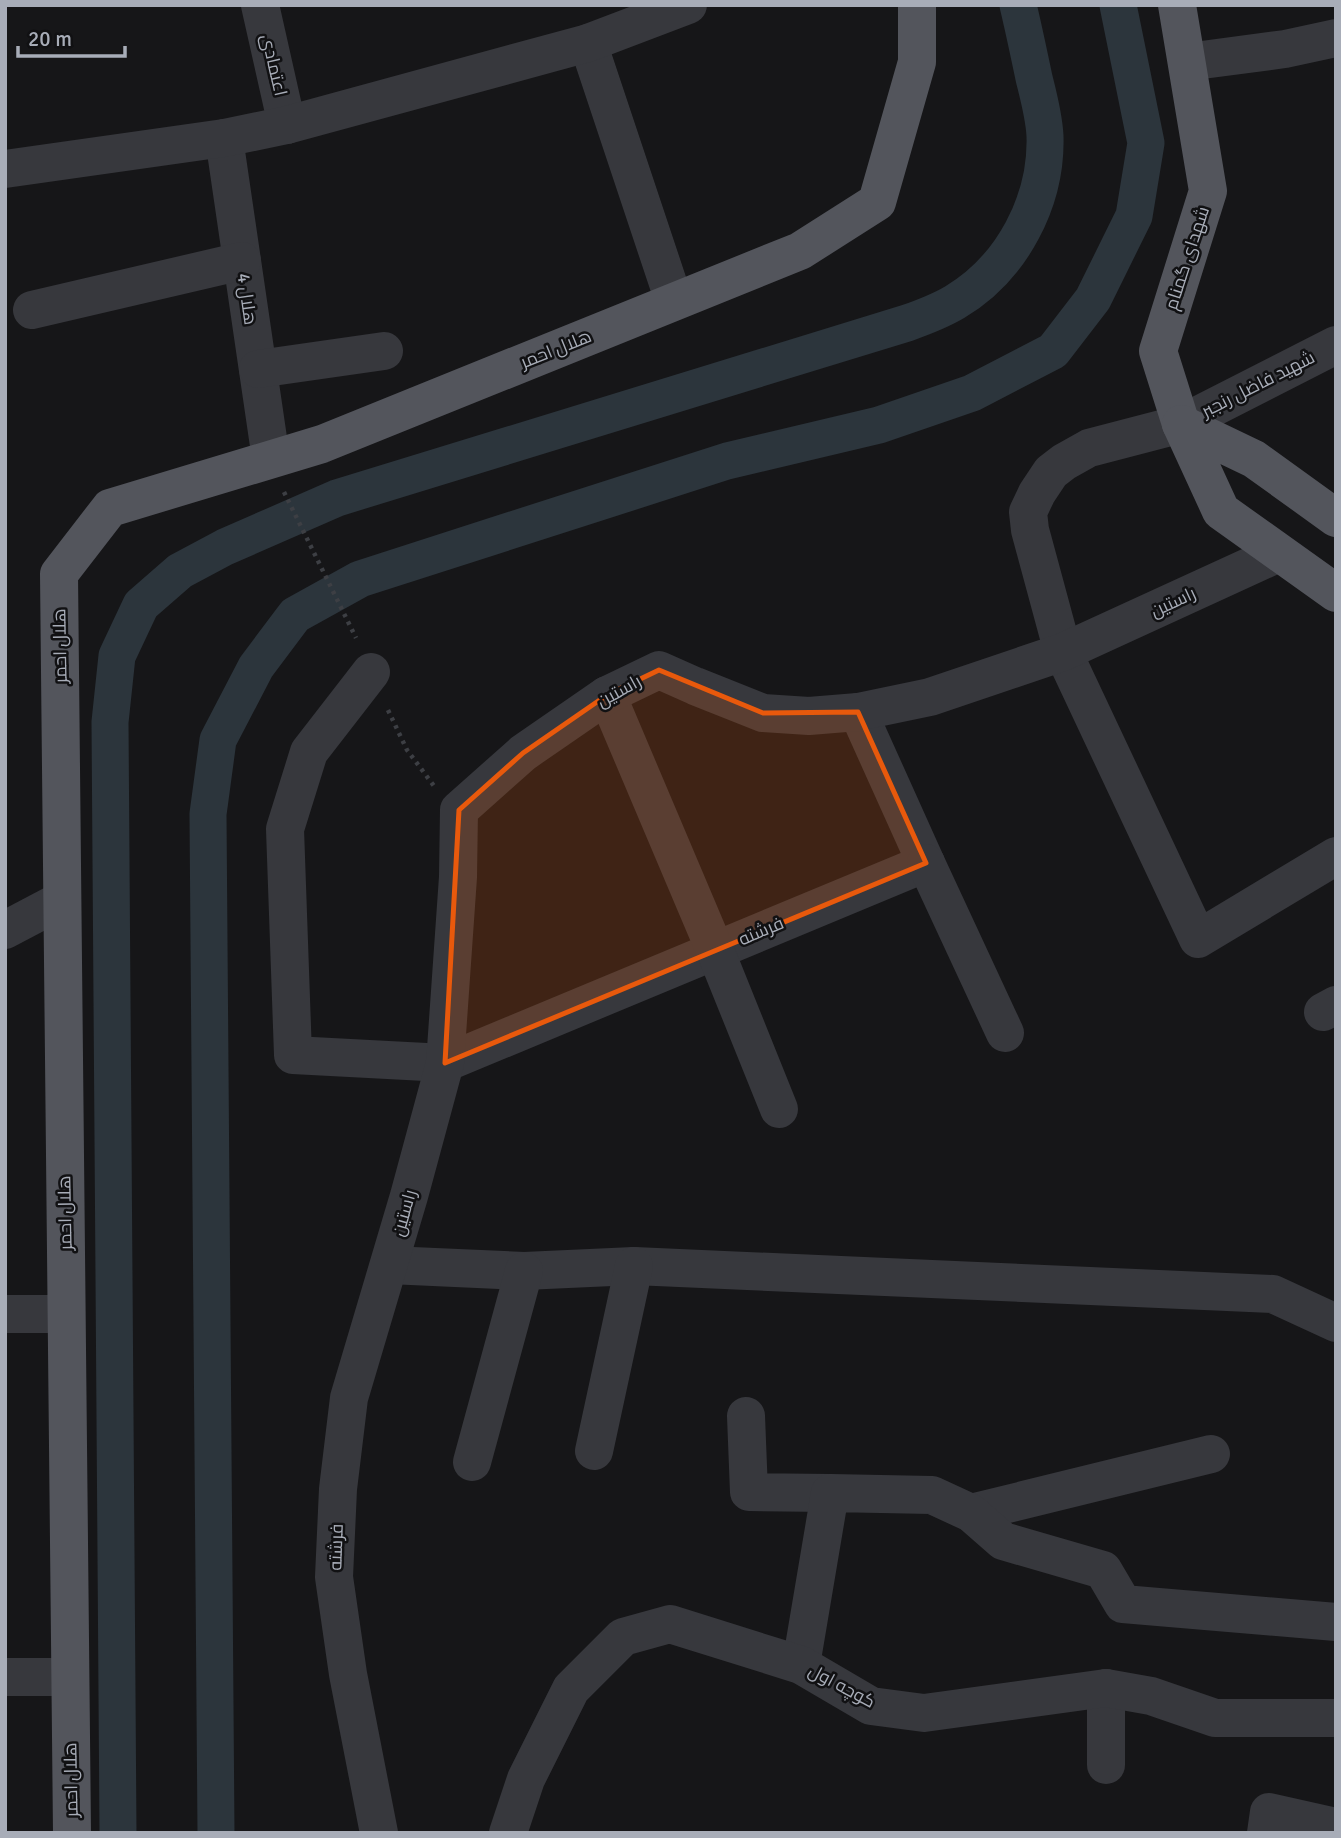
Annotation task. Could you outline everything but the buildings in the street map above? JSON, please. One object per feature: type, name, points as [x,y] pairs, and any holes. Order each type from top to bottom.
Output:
[{"type":"main road","name":"هلال احمر","points":[[72,1833],[59,574],[110,508],[322,444],[800,251],[877,202],[916,62],[916,5]]},
{"type":"main road","name":"شهدای گمنام","points":[[1177,5],[1208,191],[1158,351],[1181,424],[1220,511],[1336,593]]},
{"type":"main road","points":[[1181,424],[1254,459],[1335,516]]},
{"type":"street","name":"اعتمادی","points":[[260,5],[287,125]]},
{"type":"street","points":[[5,169],[224,138],[287,125],[588,43],[688,5]]},
{"type":"street","points":[[1187,62],[1285,49],[1336,38]]},
{"type":"street","points":[[588,43],[674,301]]},
{"type":"street","name":"هلال 4","points":[[224,138],[271,459]]},
{"type":"street","points":[[32,310],[242,261]]},
{"type":"street","name":"شهید فاضل رنجبر","points":[[1336,345],[1181,424],[1089,448],[1051,472],[1028,512],[1030,530],[1063,652],[1198,939],[1336,856]]},
{"type":"street","points":[[258,369],[384,351]]},
{"type":"street","name":"راستین","points":[[389,1265],[445,1063],[458,877],[459,810],[523,753],[607,695],[659,670],[763,713],[809,716],[858,712],[930,696],[1063,652],[1279,553]]},
{"type":"street","points":[[363,655],[309,752],[285,829],[293,1055],[445,1063]]},
{"type":"street","points":[[607,695],[779,1109]]},
{"type":"street","points":[[858,712],[1005,1033]]},
{"type":"street","name":"فرشته","points":[[445,1063],[926,863]]},
{"type":"street","points":[[5,930],[62,900]]},
{"type":"street","points":[[389,1265],[524,1271],[634,1266],[1273,1294],[1336,1322]]},
{"type":"street","name":"فرشته","points":[[379,1833],[348,1674],[334,1577],[338,1489],[349,1398],[389,1265]]},
{"type":"street","points":[[594,1451],[634,1266]]},
{"type":"street","points":[[472,1462],[524,1271]]},
{"type":"street","points":[[5,1314],[66,1314]]},
{"type":"street","points":[[746,1416],[749,1492],[932,1495],[971,1513],[1003,1541],[1103,1570],[1123,1604],[1336,1622]]},
{"type":"street","points":[[971,1513],[1211,1454]]},
{"type":"street","points":[[801,1665],[830,1493]]},
{"type":"street","name":"کوچه اول","points":[[508,1833],[526,1779],[571,1689],[623,1637],[670,1624],[801,1665],[871,1706],[924,1713],[1107,1689],[1151,1696],[1216,1718],[1336,1718]]},
{"type":"street","points":[[5,1677],[70,1677]]},
{"type":"street","points":[[1106,1765],[1107,1689]]},
{"type":"street","points":[[1266,1833],[1269,1812],[1336,1827]]},
{"type":"path","points":[[287,497],[407,750],[436,788],[459,810]]},
{"type":"highlighted area","points":[[659,670],[763,713],[858,712],[926,863],[445,1063],[459,810],[523,753],[607,695]]},
{"type":"waterway","points":[[118,1833],[110,722],[117,656],[141,605],[180,571],[225,547],[337,498],[907,323],[955,302],[975,288],[1009,252],[1022,231],[1040,185],[1044,160],[1044,121],[1018,5]]},
{"type":"waterway","points":[[216,1833],[208,814],[218,740],[256,667],[295,615],[360,579],[727,461],[879,425],[972,393],[1053,351],[1093,299],[1134,216],[1146,143],[1118,5]]}]
